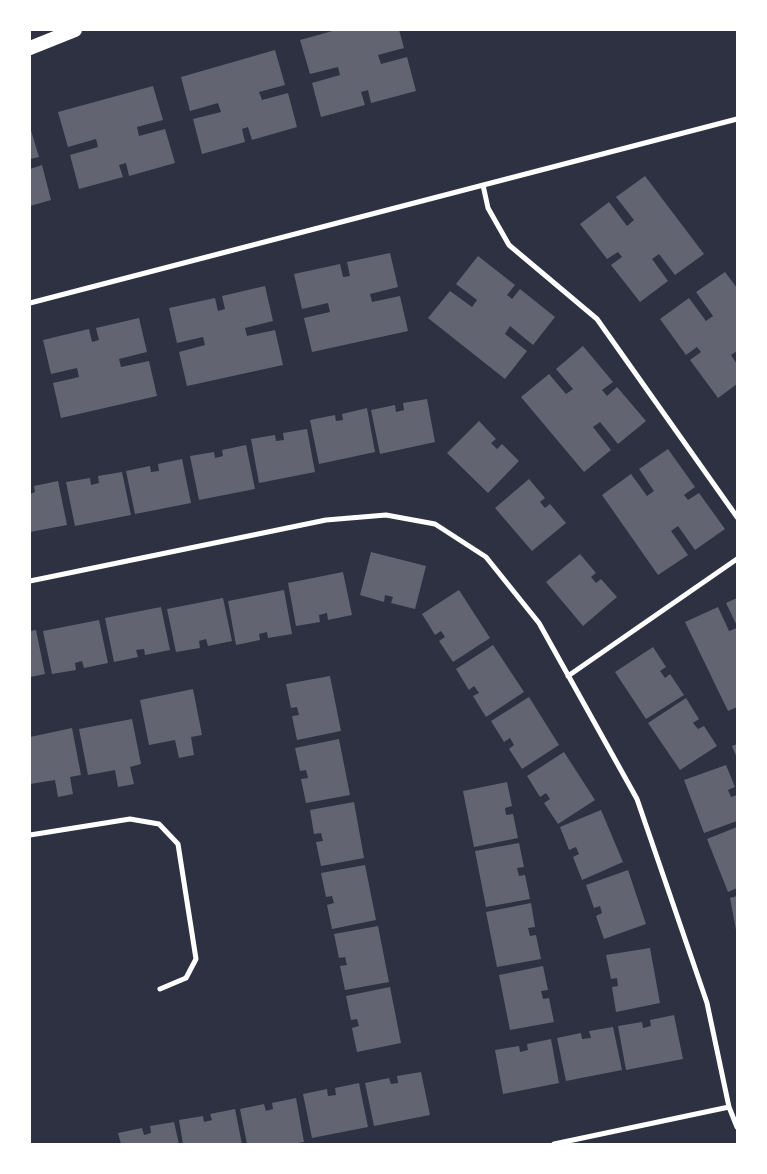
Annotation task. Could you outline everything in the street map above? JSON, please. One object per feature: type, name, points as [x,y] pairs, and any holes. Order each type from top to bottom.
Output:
[{"type":"highway","points":[[30,48],[75,30]]},
{"type":"street","points":[[30,303],[737,119]]},
{"type":"street","points":[[483,185],[488,208],[509,245],[597,319],[737,517]]},
{"type":"street","points":[[30,581],[326,520],[386,514],[435,524],[486,557],[539,623],[637,799],[707,1003],[729,1107],[737,1127]]},
{"type":"street","points":[[568,676],[737,559]]},
{"type":"street","points":[[30,835],[130,819],[159,824],[178,844],[196,959],[186,978],[160,989]]},
{"type":"street","points":[[554,1144],[729,1107]]},
{"type":"building","points":[[336,30],[399,30],[404,48],[378,55],[381,64],[407,57],[416,91],[371,103],[368,90],[361,92],[365,105],[321,117],[312,83],[340,75],[338,67],[310,74],[300,40]]},
{"type":"building","points":[[275,50],[285,85],[259,92],[262,100],[288,93],[297,127],[252,140],[248,127],[242,129],[245,142],[202,154],[193,119],[221,112],[218,103],[190,111],[181,77]]},
{"type":"building","points":[[153,86],[163,120],[137,127],[139,136],[165,129],[175,163],[129,176],[126,163],[119,165],[123,177],[79,189],[70,155],[98,147],[96,139],[68,147],[58,112]]},
{"type":"building","points":[[30,127],[39,157],[30,159]]},
{"type":"building","points":[[42,165],[51,200],[30,206],[30,169]]},
{"type":"building","points":[[645,176],[704,254],[675,275],[659,254],[652,259],[668,281],[640,302],[611,265],[622,257],[618,252],[607,259],[580,224],[609,202],[627,226],[634,220],[616,197]]},
{"type":"building","points":[[390,253],[398,287],[370,294],[372,302],[400,296],[408,331],[312,352],[304,318],[330,312],[328,303],[302,309],[294,274],[340,264],[343,277],[350,276],[347,262]]},
{"type":"building","points":[[478,256],[515,285],[507,295],[512,299],[520,289],[555,317],[533,345],[510,326],[505,334],[527,351],[505,379],[428,318],[450,291],[472,307],[477,300],[456,284]]},
{"type":"building","points":[[725,272],[737,288],[737,351],[731,355],[737,364],[737,384],[718,398],[690,360],[701,352],[697,347],[686,355],[660,319],[689,298],[706,321],[713,316],[696,292]]},
{"type":"building","points":[[265,286],[273,321],[245,328],[247,336],[275,330],[283,365],[187,386],[179,352],[205,345],[203,337],[177,343],[169,308],[215,298],[218,311],[225,309],[222,296]]},
{"type":"building","points":[[139,318],[147,352],[119,359],[121,367],[149,361],[157,396],[61,418],[53,383],[79,377],[77,368],[51,374],[43,340],[89,329],[92,342],[99,340],[96,328]]},
{"type":"building","points":[[583,346],[613,382],[602,390],[607,396],[617,387],[646,421],[618,444],[600,422],[593,427],[611,450],[584,472],[521,397],[549,374],[566,394],[573,389],[556,369]]},
{"type":"building","points":[[427,399],[435,442],[380,454],[371,410],[395,405],[396,412],[404,410],[403,403]]},
{"type":"building","points":[[367,408],[375,452],[319,464],[310,420],[335,415],[336,421],[343,420],[342,414]]},
{"type":"building","points":[[479,421],[496,439],[491,443],[497,449],[502,444],[519,461],[488,493],[447,453]]},
{"type":"building","points":[[307,429],[315,472],[259,483],[251,439],[275,435],[276,441],[284,440],[283,433]]},
{"type":"building","points":[[246,445],[255,489],[199,500],[190,456],[214,452],[215,458],[223,456],[222,450]]},
{"type":"building","points":[[668,449],[695,487],[684,495],[688,500],[699,493],[725,529],[695,550],[678,526],[671,531],[688,555],[658,575],[602,495],[631,474],[647,496],[654,491],[639,469]]},
{"type":"building","points":[[182,459],[191,503],[135,514],[126,471],[150,466],[151,472],[159,471],[158,464]]},
{"type":"building","points":[[122,472],[131,515],[75,526],[66,482],[90,478],[91,485],[99,483],[98,476]]},
{"type":"building","points":[[529,479],[545,498],[540,502],[545,508],[550,504],[566,523],[532,551],[495,508]]},
{"type":"building","points":[[58,481],[67,525],[30,532],[30,494],[35,492],[34,486]]},
{"type":"building","points":[[371,552],[426,566],[415,609],[391,603],[393,597],[385,595],[384,602],[360,595]]},
{"type":"building","points":[[580,554],[596,573],[591,577],[596,583],[601,579],[617,597],[583,626],[546,582]]},
{"type":"building","points":[[343,572],[352,615],[328,620],[327,613],[319,615],[320,622],[296,626],[288,583]]},
{"type":"building","points":[[284,590],[292,634],[268,638],[267,632],[259,634],[260,640],[236,645],[228,601]]},
{"type":"building","points":[[459,590],[490,638],[453,662],[439,641],[445,637],[441,631],[435,635],[422,614]]},
{"type":"building","points":[[223,598],[232,641],[208,646],[206,639],[199,641],[200,648],[176,652],[167,609]]},
{"type":"building","points":[[737,598],[737,626],[726,603]]},
{"type":"building","points":[[161,607],[170,650],[145,655],[144,649],[136,650],[138,657],[114,662],[105,618]]},
{"type":"building","points":[[718,607],[729,631],[737,628],[737,707],[728,711],[685,622]]},
{"type":"building","points":[[99,620],[108,663],[84,668],[82,661],[75,663],[76,670],[52,674],[43,631]]},
{"type":"building","points":[[36,630],[45,674],[30,677],[30,631]]},
{"type":"building","points":[[493,645],[524,692],[486,717],[473,696],[479,693],[474,686],[469,690],[456,669]]},
{"type":"building","points":[[653,647],[666,667],[660,671],[665,678],[670,674],[684,695],[646,719],[615,672]]},
{"type":"building","points":[[330,676],[341,731],[297,740],[292,716],[299,715],[297,707],[291,708],[286,684]]},
{"type":"building","points":[[193,689],[202,735],[191,737],[194,755],[179,758],[175,740],[149,745],[140,700]]},
{"type":"building","points":[[529,697],[559,745],[522,769],[509,749],[514,745],[510,738],[504,742],[491,721]]},
{"type":"building","points":[[686,698],[699,719],[693,723],[698,729],[704,726],[717,746],[680,770],[648,723]]},
{"type":"building","points":[[132,719],[141,764],[130,767],[134,784],[118,787],[115,770],[88,775],[79,729]]},
{"type":"building","points":[[72,728],[81,775],[70,777],[73,794],[58,797],[55,780],[30,784],[30,737]]},
{"type":"building","points":[[339,739],[350,795],[306,803],[301,779],[308,778],[306,770],[300,771],[295,748]]},
{"type":"building","points":[[737,744],[737,758],[732,746]]},
{"type":"building","points":[[564,752],[595,800],[558,824],[544,803],[550,799],[546,793],[540,797],[527,776]]},
{"type":"building","points":[[726,765],[735,787],[728,790],[731,797],[737,795],[737,821],[704,833],[684,780]]},
{"type":"building","points":[[507,782],[512,806],[505,808],[506,815],[513,814],[518,838],[474,847],[463,791]]},
{"type":"building","points":[[354,802],[364,858],[321,866],[316,842],[323,841],[321,833],[314,834],[310,810]]},
{"type":"building","points":[[601,810],[623,862],[582,880],[573,857],[579,854],[576,847],[569,850],[560,827]]},
{"type":"building","points":[[737,827],[737,888],[728,892],[707,839]]},
{"type":"building","points":[[519,843],[524,867],[517,868],[519,876],[525,875],[530,899],[486,907],[475,851]]},
{"type":"building","points":[[365,865],[376,920],[332,929],[327,905],[334,903],[332,896],[326,897],[321,873]]},
{"type":"building","points":[[628,870],[646,924],[604,939],[596,916],[602,913],[600,906],[594,908],[586,885]]},
{"type":"building","points":[[737,896],[737,930],[736,930],[730,898]]},
{"type":"building","points":[[531,903],[535,927],[528,928],[530,936],[536,935],[541,959],[497,967],[486,912]]},
{"type":"building","points":[[378,926],[389,982],[345,990],[340,966],[347,965],[345,957],[339,958],[334,934]]},
{"type":"building","points":[[650,948],[660,1003],[616,1012],[612,987],[618,986],[617,978],[611,979],[606,955]]},
{"type":"building","points":[[543,966],[548,990],[541,991],[543,999],[549,998],[554,1022],[510,1030],[499,975]]},
{"type":"building","points":[[390,987],[401,1043],[357,1052],[352,1028],[359,1026],[357,1019],[351,1020],[346,996]]},
{"type":"building","points":[[674,1015],[683,1059],[626,1070],[618,1026],[642,1022],[643,1028],[651,1026],[650,1020]]},
{"type":"building","points":[[613,1027],[622,1070],[566,1081],[557,1038],[581,1033],[582,1039],[591,1038],[589,1031]]},
{"type":"building","points":[[551,1039],[559,1083],[503,1094],[495,1050],[519,1046],[520,1052],[528,1050],[527,1044]]},
{"type":"building","points":[[421,1072],[430,1115],[374,1126],[365,1083],[389,1078],[391,1084],[398,1083],[397,1076]]},
{"type":"building","points":[[359,1083],[368,1127],[312,1138],[303,1094],[327,1089],[328,1096],[336,1095],[335,1088]]},
{"type":"building","points":[[296,1098],[304,1142],[293,1144],[247,1144],[240,1109],[264,1104],[266,1111],[273,1109],[272,1103]]},
{"type":"building","points":[[235,1109],[242,1144],[183,1144],[179,1120],[203,1116],[204,1122],[212,1120],[210,1114]]},
{"type":"building","points":[[174,1122],[179,1144],[121,1144],[118,1133],[142,1128],[144,1135],[151,1133],[150,1126]]}]
